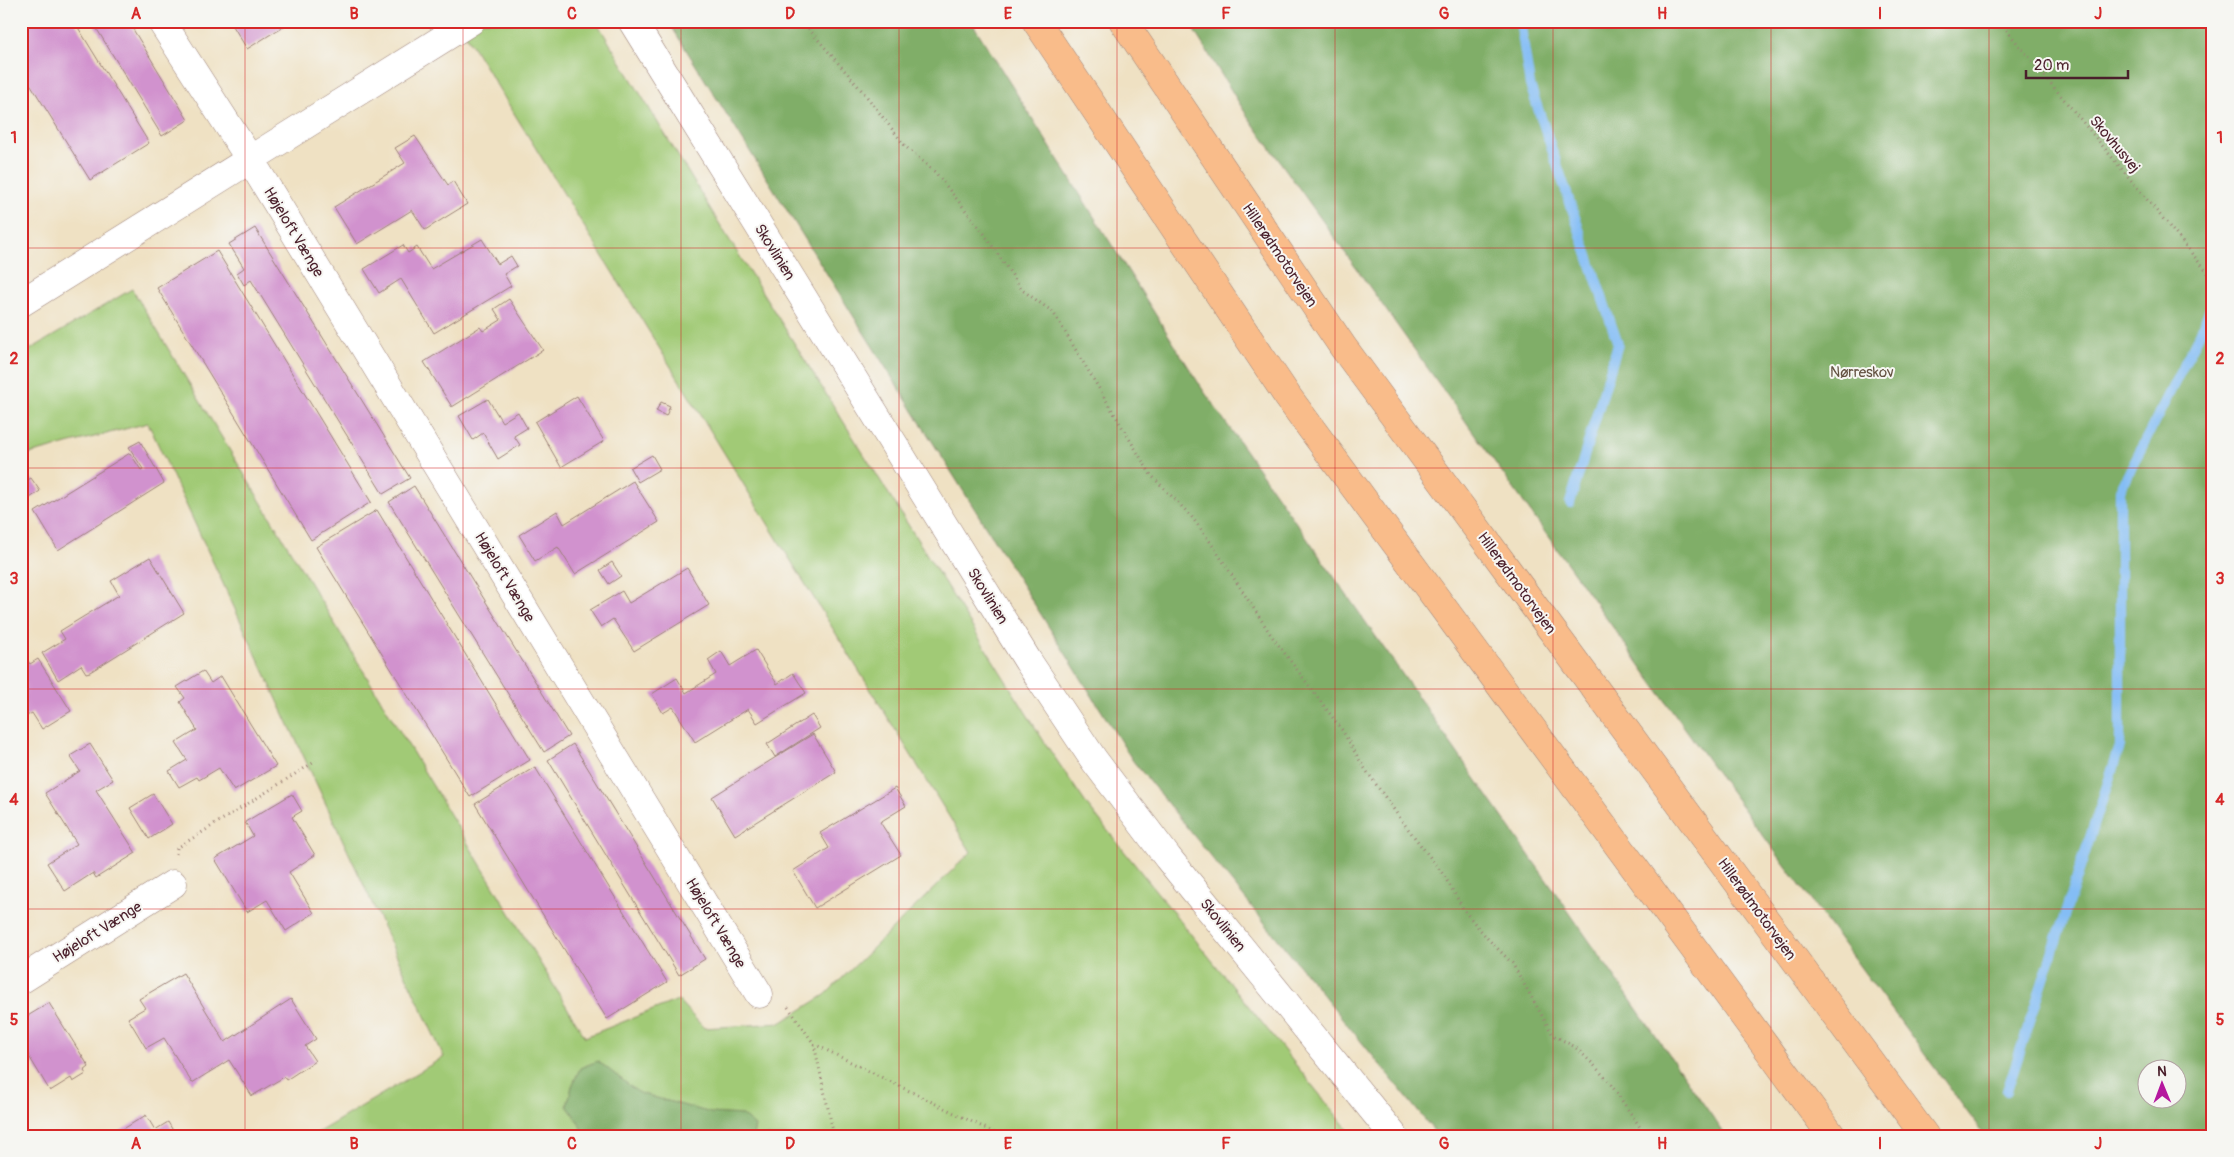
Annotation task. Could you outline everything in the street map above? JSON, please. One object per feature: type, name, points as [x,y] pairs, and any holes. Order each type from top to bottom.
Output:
[{"type":"highway","points":[[1036,21],[1288,397],[1832,1136]]},
{"type":"highway","name":"Hillerødmotorvejen","points":[[1123,21],[1343,347],[1925,1136]]},
{"type":"street","name":"Højeloft Vænge","points":[[162,21],[251,161],[759,994]]},
{"type":"street","points":[[21,303],[251,161],[472,21]]},
{"type":"street","name":"Skovlinien","points":[[632,21],[1023,653],[1089,752],[1168,858],[1394,1136]]},
{"type":"street","name":"Højeloft Vænge","points":[[21,980],[174,884]]},
{"type":"path","points":[[802,21],[864,93],[906,147],[935,172],[984,232],[1022,290],[1054,312],[1151,475],[1191,516],[1211,543],[1271,635],[1342,730],[1363,766],[1402,821],[1443,874],[1466,913],[1512,963],[1553,1035],[1575,1047],[1593,1064],[1610,1084],[1646,1136]]},
{"type":"path","name":"Skovhusvej","points":[[2002,21],[2008,32],[2213,279]]},
{"type":"path","points":[[174,884],[177,848],[316,761]]},
{"type":"path","points":[[759,994],[786,1004],[814,1044],[834,1136]]},
{"type":"path","points":[[814,1044],[1001,1136]]},
{"type":"green space","points":[[457,21],[596,21],[722,228],[1045,743],[1087,805],[1353,1136],[312,1136],[444,1057],[148,423],[21,456],[21,355],[132,289],[585,1037],[678,1000],[704,1028],[780,1023],[825,995],[971,852]]},
{"type":"green space","points":[[668,21],[971,21],[1203,390],[1726,1136],[1438,1136],[1133,761]]},
{"type":"green space","name":"Nørreskov","points":[[1188,21],[2213,21],[2213,1136],[1985,1136],[1717,773],[1246,114]]},
{"type":"green space","points":[[598,1061],[639,1093],[711,1113],[742,1115],[755,1126],[753,1136],[584,1136],[578,1121],[567,1106],[572,1086],[580,1068]]},
{"type":"building","points":[[21,21],[74,21],[149,143],[90,180],[21,69]]},
{"type":"building","points":[[92,21],[128,21],[188,120],[162,136]]},
{"type":"building","points":[[230,21],[292,21],[247,49]]},
{"type":"building","points":[[415,136],[448,185],[453,181],[467,204],[425,230],[412,210],[357,244],[334,207],[405,163],[395,148]]},
{"type":"building","points":[[255,228],[410,478],[383,494],[251,280],[244,285],[237,273],[244,268],[229,244]]},
{"type":"building","points":[[482,239],[498,264],[511,256],[517,266],[504,274],[511,286],[434,333],[401,279],[379,293],[364,269],[403,245],[408,253],[417,247],[431,269]]},
{"type":"building","points":[[217,251],[371,502],[311,540],[157,288]]},
{"type":"building","points":[[509,299],[543,350],[452,407],[424,362],[480,327],[483,331],[501,320],[494,309]]},
{"type":"building","points":[[577,396],[604,441],[561,467],[535,422]]},
{"type":"building","points":[[488,399],[502,422],[518,412],[527,428],[514,436],[520,445],[498,459],[483,433],[473,440],[459,416]]},
{"type":"building","points":[[661,402],[670,406],[666,416],[656,411]]},
{"type":"building","points":[[140,441],[164,483],[58,550],[35,512],[130,453],[141,470],[143,469],[129,447]]},
{"type":"building","points":[[652,455],[660,469],[638,482],[630,468]]},
{"type":"building","points":[[31,478],[40,491],[27,500],[21,491],[21,484]]},
{"type":"building","points":[[633,481],[659,522],[575,574],[558,547],[535,561],[519,535],[557,511],[564,524]]},
{"type":"building","points":[[414,486],[569,736],[544,752],[389,502]]},
{"type":"building","points":[[377,510],[530,760],[470,797],[316,547]]},
{"type":"building","points":[[150,557],[184,613],[90,672],[86,673],[81,665],[58,680],[42,653],[65,639],[60,631],[119,595],[111,581]]},
{"type":"building","points":[[612,562],[621,576],[609,584],[600,570]]},
{"type":"building","points":[[687,568],[709,605],[634,651],[613,619],[601,627],[590,610],[622,591],[629,603]]},
{"type":"building","points":[[756,650],[777,684],[793,673],[806,693],[757,723],[748,709],[695,742],[673,707],[663,713],[652,694],[677,678],[686,693],[716,674],[708,660],[721,651],[730,666]]},
{"type":"building","points":[[38,659],[71,711],[42,729],[32,713],[21,719],[21,664],[27,660],[30,664]]},
{"type":"building","points":[[203,671],[211,683],[221,676],[276,766],[234,791],[219,768],[199,780],[197,777],[179,787],[169,771],[187,760],[176,743],[197,730],[180,702],[185,698],[177,687]]},
{"type":"building","points":[[812,715],[820,728],[775,757],[767,744]]},
{"type":"building","points":[[813,734],[836,772],[735,835],[712,797]]},
{"type":"building","points":[[90,744],[113,780],[96,790],[136,853],[96,878],[93,873],[65,891],[47,863],[77,844],[45,793],[80,771],[70,756]]},
{"type":"building","points":[[573,744],[705,959],[679,975],[548,760]]},
{"type":"building","points":[[535,767],[667,982],[607,1019],[475,804]]},
{"type":"building","points":[[895,788],[906,806],[880,822],[901,855],[815,908],[793,871],[829,848],[820,833]]},
{"type":"building","points":[[153,794],[172,824],[149,839],[130,808]]},
{"type":"building","points":[[292,794],[302,811],[292,817],[315,855],[289,872],[314,913],[286,931],[267,900],[247,912],[215,859],[253,836],[245,822]]},
{"type":"building","points":[[183,973],[225,1042],[291,999],[316,1039],[305,1046],[315,1061],[286,1080],[284,1077],[252,1096],[229,1060],[192,1083],[164,1038],[146,1048],[128,1018],[145,1008],[139,999]]},
{"type":"building","points":[[49,1003],[89,1067],[84,1071],[86,1074],[73,1082],[71,1078],[50,1091],[27,1053],[21,1057],[21,1020]]},
{"type":"building","points":[[146,1115],[155,1130],[168,1122],[176,1136],[112,1136]]},
{"type":"waterway","points":[[1520,21],[1530,85],[1618,344],[1570,503]]},
{"type":"waterway","points":[[2007,1091],[2120,746],[2120,490],[2200,333],[2213,302]]}]
